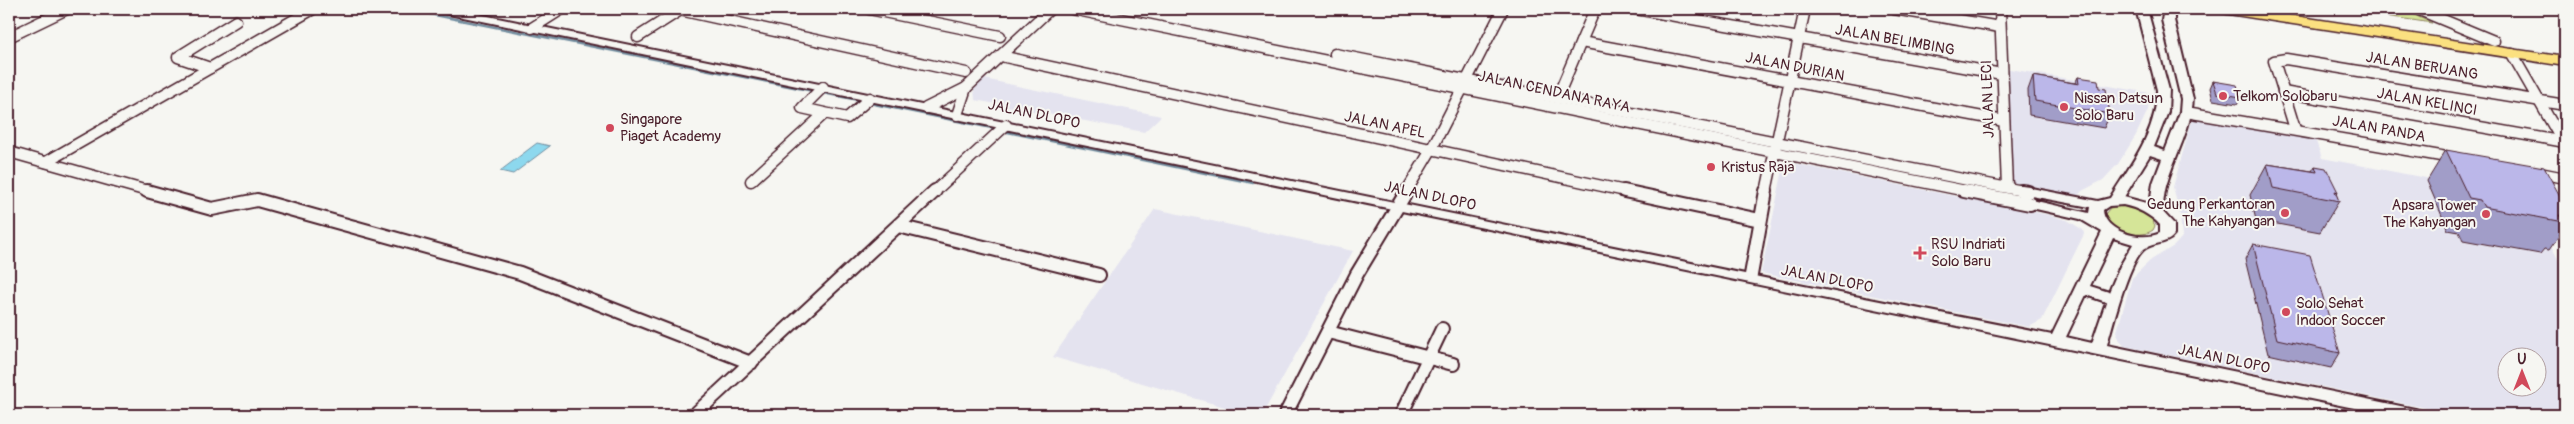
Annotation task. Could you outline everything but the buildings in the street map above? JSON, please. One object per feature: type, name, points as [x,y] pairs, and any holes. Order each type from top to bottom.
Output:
[{"type":"main road","points":[[2222,9],[2288,13],[2565,62]]},
{"type":"main road","points":[[2330,21],[2451,35],[2565,53]]},
{"type":"street","points":[[9,37],[68,9]]},
{"type":"street","points":[[46,162],[313,9]]},
{"type":"street","name":"JALAN DLOPO","points":[[439,9],[866,101],[926,108],[1003,128],[1396,206],[1788,288],[2098,349],[2415,415]]},
{"type":"street","points":[[532,28],[562,9]]},
{"type":"street","points":[[638,38],[679,9],[966,73]]},
{"type":"street","points":[[870,9],[1000,36]]},
{"type":"street","points":[[926,108],[966,88],[1050,9]]},
{"type":"street","name":"JALAN CENDANA RAYA","points":[[1072,9],[1249,41],[2030,198]]},
{"type":"street","name":"JALAN CENDANA RAYA","points":[[1110,9],[1249,41]]},
{"type":"street","points":[[1285,415],[1357,274],[1431,150],[1463,84],[1503,9]]},
{"type":"street","points":[[1557,98],[1595,9]]},
{"type":"street","name":"JALAN BELIMBING","points":[[1636,9],[2002,74]]},
{"type":"street","points":[[1751,276],[1760,220],[1791,82],[1805,9]]},
{"type":"street","points":[[1894,9],[2000,27]]},
{"type":"street","name":"JALAN LECI","points":[[2000,9],[2007,188]]},
{"type":"street","points":[[2115,200],[2146,149],[2160,118],[2163,102],[2153,51],[2141,9]]},
{"type":"street","points":[[2155,212],[2160,183],[2171,158],[2186,112],[2186,99],[2168,20],[2169,9]]},
{"type":"street","points":[[2416,9],[2444,25],[2451,35]]},
{"type":"street","points":[[2416,9],[2494,41]]},
{"type":"street","points":[[210,68],[182,60],[178,57],[236,21]]},
{"type":"street","name":"JALAN DURIAN","points":[[1581,42],[2004,121]]},
{"type":"street","points":[[2153,51],[2175,55]]},
{"type":"street","points":[[2512,54],[2564,143]]},
{"type":"street","name":"JALAN APEL","points":[[1005,57],[1760,220]]},
{"type":"street","name":"JALAN BERUANG","points":[[2283,92],[2274,61],[2286,59],[2565,105]]},
{"type":"street","name":"JALAN CENDANA RAYA","points":[[1463,84],[1557,98],[1777,147],[2007,188],[2030,198]]},
{"type":"street","points":[[957,115],[966,88]]},
{"type":"street","points":[[819,91],[802,108],[847,118],[866,101]]},
{"type":"street","points":[[2283,92],[2294,129]]},
{"type":"street","name":"JALAN KELINCI","points":[[2283,92],[2564,143]]},
{"type":"street","name":"JALAN PANDA","points":[[2186,112],[2468,160]]},
{"type":"street","points":[[751,180],[824,114]]},
{"type":"street","points":[[694,415],[1003,128]]},
{"type":"street","points":[[2146,149],[2171,158]]},
{"type":"street","points":[[9,152],[212,209],[224,208],[245,200],[265,202],[520,272],[590,302],[751,363]]},
{"type":"street","points":[[2527,171],[2565,178]]},
{"type":"street","points":[[2030,198],[2099,205],[2115,200],[2132,202],[2155,212],[2167,224],[2168,230],[2164,237],[2139,246],[2133,254],[2114,299],[2098,349]]},
{"type":"street","points":[[2030,198],[2084,216],[2128,239],[2149,241]]},
{"type":"street","points":[[2099,205],[2095,212],[2106,228]]},
{"type":"street","points":[[898,226],[1099,274]]},
{"type":"street","points":[[2057,341],[2083,289],[2106,228]]},
{"type":"street","points":[[2083,289],[2114,299]]},
{"type":"street","points":[[1401,415],[1442,329]]},
{"type":"street","points":[[1328,332],[1453,364]]},
{"type":"shaded area","points":[[2004,68],[2150,93],[2148,110],[2136,135],[2118,164],[2103,180],[2082,191],[2075,199],[2011,186]]},
{"type":"shaded area","points":[[984,79],[1161,116],[1144,132],[975,100],[974,89]]},
{"type":"shaded area","points":[[2193,117],[2315,139],[2322,158],[2525,197],[2565,272],[2565,415],[2460,415],[2124,346],[2116,335],[2132,278],[2151,260],[2174,246],[2182,237],[2180,215],[2173,187]]},
{"type":"shaded area","name":"RSU Indriati Solo Baru","points":[[1791,163],[2049,215],[2067,220],[2083,230],[2084,234],[2042,320],[2029,327],[1761,273],[1784,165]]},
{"type":"shaded area","points":[[1155,209],[1353,251],[1262,415],[1252,415],[1053,357]]},
{"type":"green space","points":[[2338,9],[2401,9],[2432,23]]},
{"type":"green space","points":[[2122,206],[2137,210],[2150,218],[2155,226],[2153,230],[2147,233],[2133,234],[2112,225],[2107,220],[2105,214],[2110,208]]},
{"type":"water","points":[[537,143],[550,146],[513,174],[500,171]]},
{"type":"waterway","points":[[415,11],[863,101]]},
{"type":"waterway","points":[[869,103],[997,129]]},
{"type":"waterway","points":[[1003,131],[1253,183]]},
{"type":"place","name":"Telkom Solobaru","points":[[2223,96]]},
{"type":"place","name":"Nissan Datsun Solo Baru","points":[[2064,107]]},
{"type":"place","name":"Singapore Piaget Academy","points":[[610,128]]},
{"type":"place","name":"Kristus Raja","points":[[1711,167]]},
{"type":"place","name":"Gedung Perkantoran The Kahyangan","points":[[2285,213]]},
{"type":"place","name":"Apsara Tower The Kahyangan","points":[[2486,214]]},
{"type":"place","name":"RSU Indriati Solo Baru","points":[[1920,253]]},
{"type":"place","name":"Solo Sehat Indoor Soccer","points":[[2286,312]]}]
